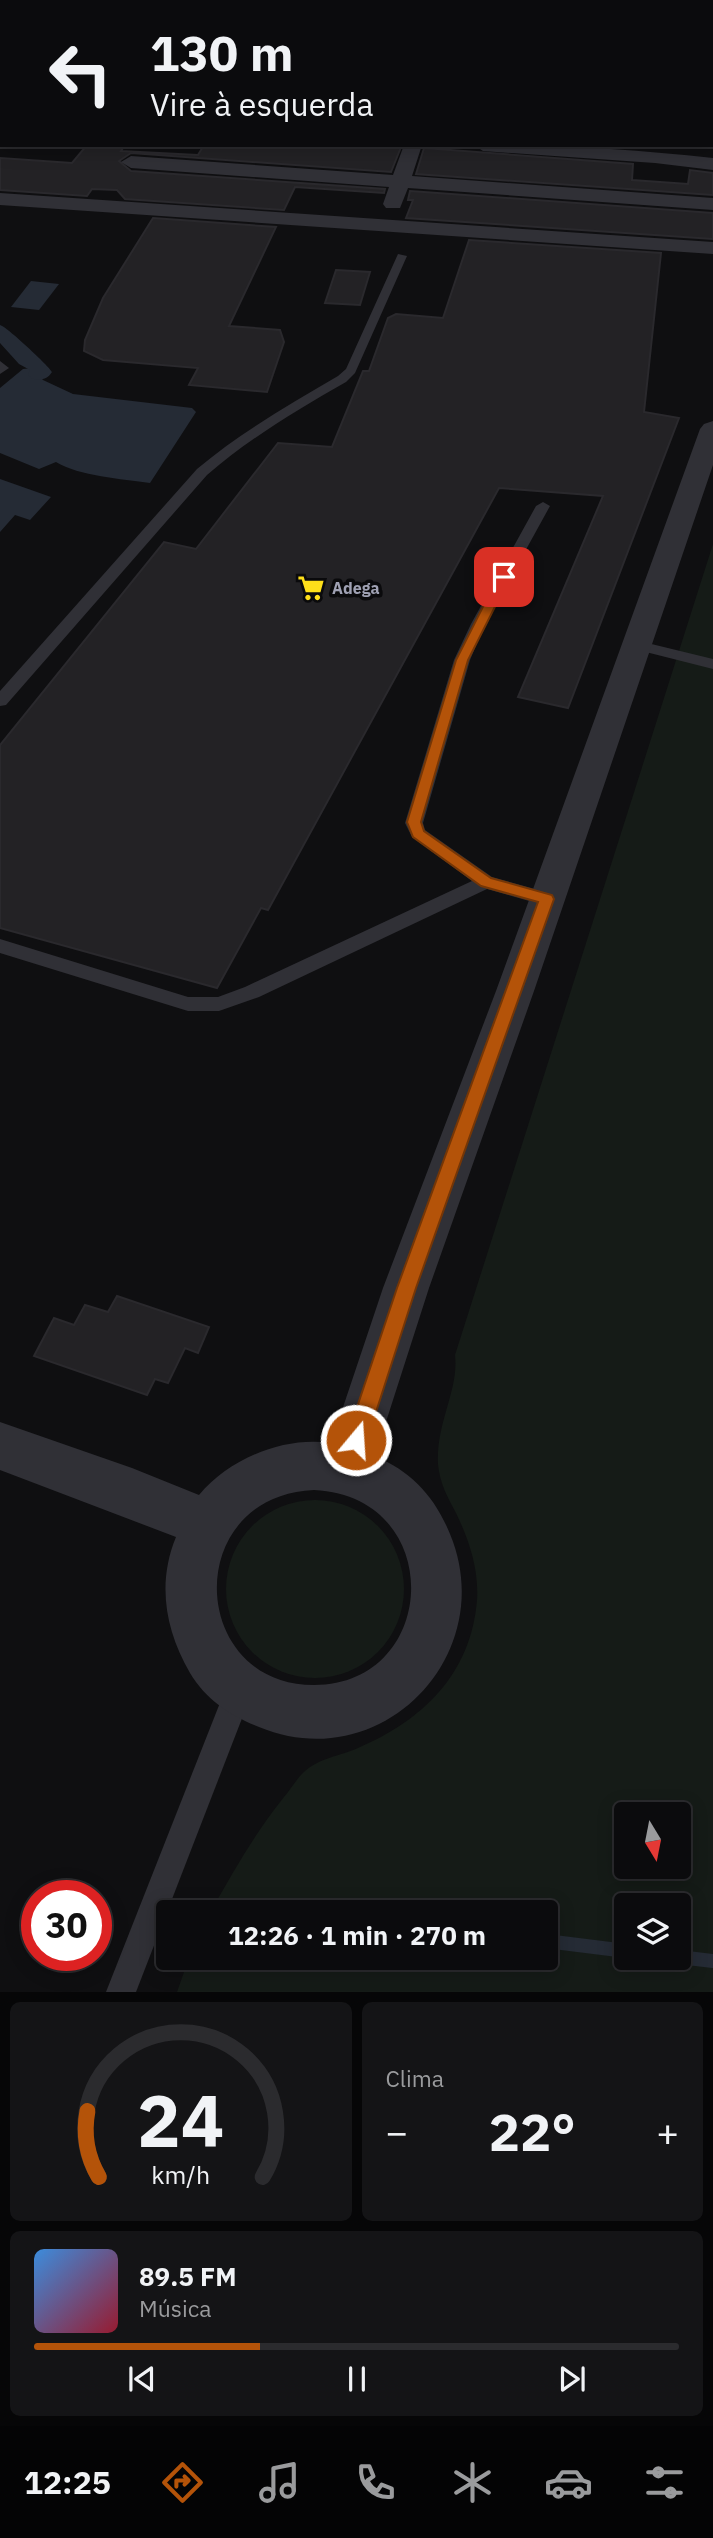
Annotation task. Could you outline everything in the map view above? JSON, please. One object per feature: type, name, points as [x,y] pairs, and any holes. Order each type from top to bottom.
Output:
[{"type":"street","points":[[100,206],[142,147]]},
{"type":"street","points":[[384,225],[403,180],[412,147]]},
{"type":"street","points":[[532,147],[713,164]]},
{"type":"street","points":[[643,244],[655,157]]},
{"type":"street","points":[[123,173],[403,180],[713,204]]},
{"type":"street","points":[[0,199],[713,248]]},
{"type":"street","points":[[348,1465],[406,1288],[713,429]]},
{"type":"street","points":[[0,1446],[132,1493],[209,1525]]},
{"type":"street","points":[[327,1462],[348,1465],[370,1475],[401,1498],[424,1530],[435,1568],[435,1609],[421,1649],[395,1683],[359,1706],[318,1715],[276,1710],[239,1690],[213,1662],[198,1628],[192,1592],[197,1555],[209,1525],[236,1494],[266,1474],[299,1464],[327,1462]]},
{"type":"lane","points":[[0,701],[202,472],[248,436],[342,379],[351,370],[402,256]]},
{"type":"lane","points":[[0,365],[3,368],[0,370]]},
{"type":"lane","points":[[543,506],[478,624],[462,660],[414,822],[418,833],[486,882],[547,899]]},
{"type":"lane","points":[[635,645],[713,664]]},
{"type":"lane","points":[[0,946],[188,1004],[219,1004],[252,992],[486,882]]},
{"type":"lane","points":[[121,1992],[239,1690]]},
{"type":"shaded area","points":[[31,281],[59,284],[39,310],[11,307]]},
{"type":"shaded area","points":[[32,368],[43,380],[73,394],[192,408],[196,412],[150,483],[88,474],[56,462],[39,469],[0,453],[0,388],[23,369]]},
{"type":"shaded area","points":[[0,479],[51,497],[30,520],[15,515],[0,532]]},
{"type":"shaded area","points":[[713,544],[713,1992],[177,1992],[185,1970],[558,1970],[558,1900],[218,1900],[254,1839],[301,1774],[316,1763],[382,1737],[423,1708],[454,1672],[465,1650],[473,1626],[477,1600],[475,1566],[461,1523],[444,1490],[438,1464],[440,1434],[455,1368],[455,1355]]},
{"type":"shaded area","points":[[315,1500],[349,1507],[378,1526],[397,1555],[404,1589],[397,1623],[378,1652],[349,1671],[315,1678],[281,1671],[252,1652],[233,1623],[226,1589],[233,1555],[252,1526],[281,1507]]},
{"type":"building","points":[[85,147],[124,147],[121,151],[198,155],[203,147],[401,147],[391,172],[131,153],[119,161],[131,171],[385,189],[384,193],[295,187],[284,210],[125,199],[117,190],[92,189],[87,196],[0,190],[0,158],[72,163]]},
{"type":"building","points":[[424,148],[633,164],[632,180],[688,184],[690,170],[713,173],[713,195],[416,174]]},
{"type":"building","points":[[410,191],[713,213],[713,239],[406,218],[413,200],[408,200]]},
{"type":"building","points":[[153,218],[276,227],[229,326],[280,330],[284,342],[267,392],[189,385],[198,368],[103,360],[84,351],[85,340],[103,298]]},
{"type":"building","points":[[469,240],[661,253],[644,412],[679,418],[568,708],[518,697],[603,496],[499,488],[268,910],[261,908],[217,988],[0,928],[0,745],[164,542],[196,549],[278,443],[332,447],[363,371],[369,371],[388,318],[396,314],[443,318]]},
{"type":"building","points":[[336,270],[370,272],[360,305],[325,303]]},
{"type":"building","points":[[117,1296],[209,1327],[198,1353],[185,1348],[168,1383],[155,1379],[147,1395],[34,1356],[54,1318],[74,1325],[85,1305],[108,1312]]},
{"type":"waterway","points":[[0,331],[26,360],[40,367],[42,372],[38,374]]},
{"type":"waterway","points":[[558,1942],[614,1950]]},
{"type":"waterway","points":[[691,1958],[713,1961]]},
{"type":"place","name":"Adega","points":[[311,588]]},
{"type":"route","points":[[356,1440],[406,1288],[547,899],[486,882],[418,833],[414,822],[462,660],[504,577]]}]
